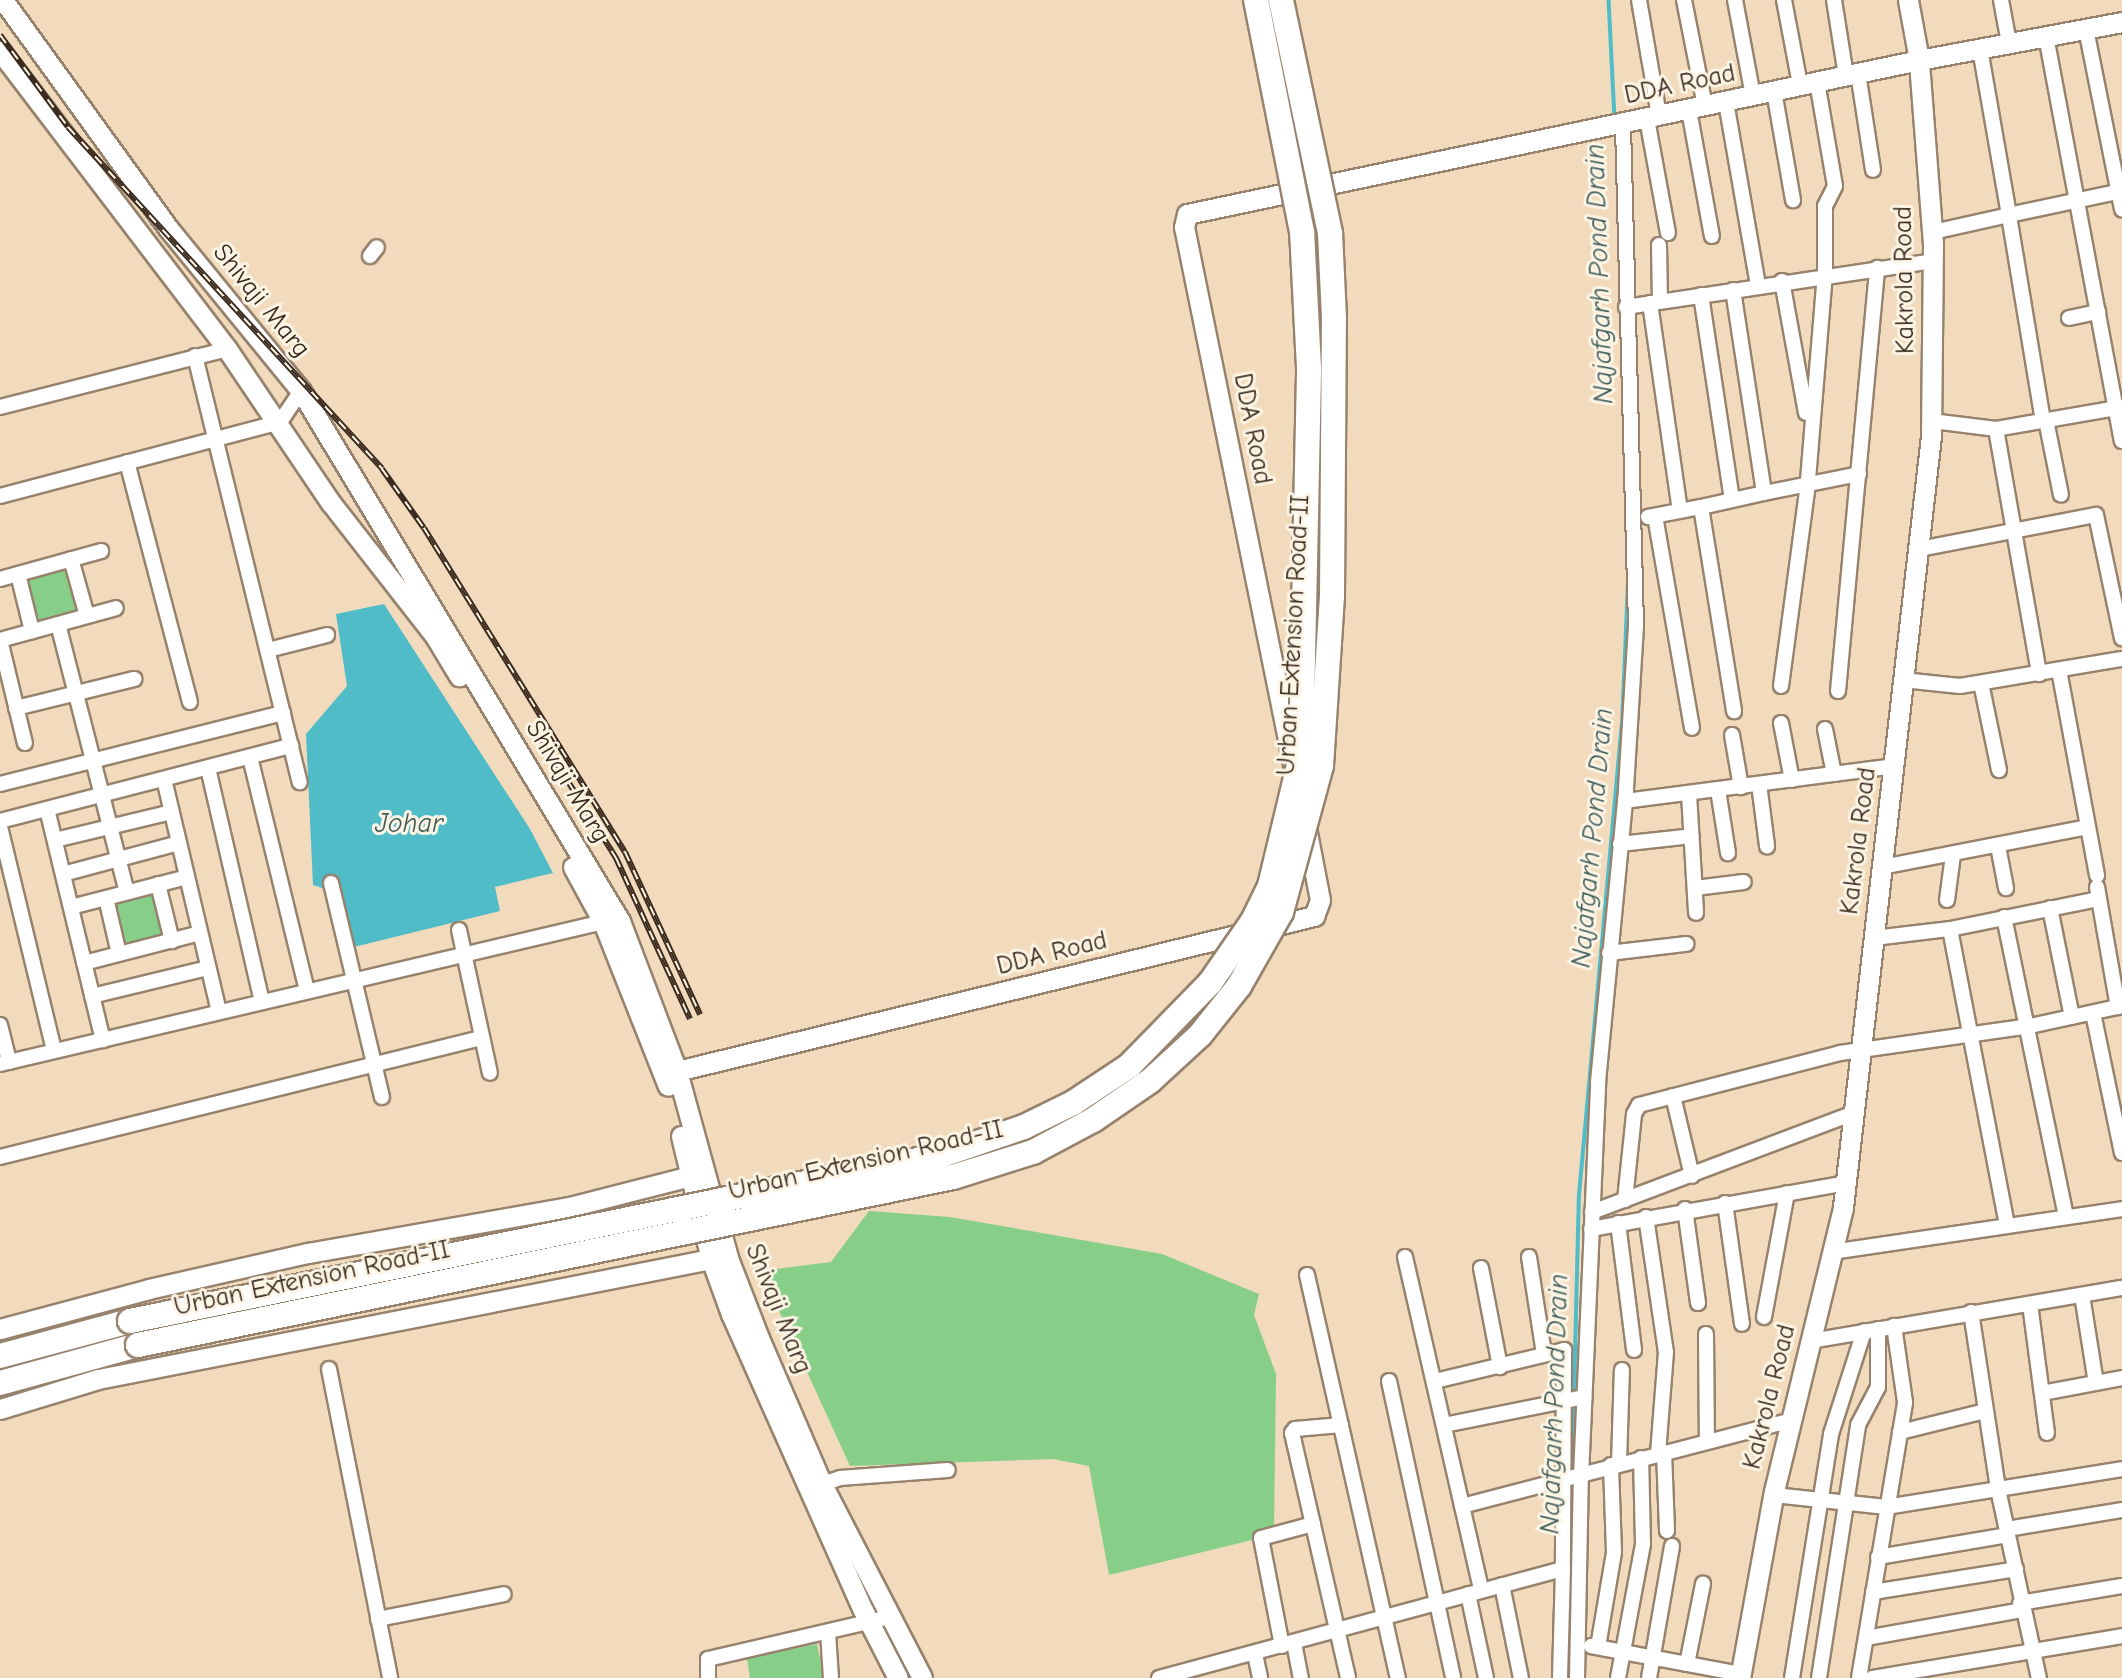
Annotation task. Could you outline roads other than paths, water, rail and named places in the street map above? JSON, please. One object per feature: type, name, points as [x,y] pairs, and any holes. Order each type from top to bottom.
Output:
[{"type":"highway","name":"Urban Extension Road-II","points":[[0,1356],[130,1321],[942,1155],[1024,1127],[1073,1103],[1129,1066],[1210,983],[1253,921],[1270,886],[1299,765],[1301,730],[1309,368],[1302,232],[1256,0]]},
{"type":"highway","name":"Urban Extension Road-II","points":[[0,1383],[138,1345],[953,1177],[1033,1152],[1093,1119],[1150,1081],[1200,1035],[1239,986],[1281,912],[1321,766],[1332,596],[1334,318],[1329,233],[1281,0]]},
{"type":"street","name":"Shivaji Marg","points":[[3,0],[168,228],[301,391],[620,921],[680,1071],[728,1258],[822,1484],[922,1678]]},
{"type":"street","points":[[1639,0],[1653,117],[1663,239],[1655,303],[1680,511]]},
{"type":"street","points":[[1684,0],[1712,236]]},
{"type":"street","points":[[1735,0],[1753,96]]},
{"type":"street","points":[[1781,686],[1807,484],[1825,275],[1825,206],[1835,186],[1784,0]]},
{"type":"street","points":[[1834,0],[1874,170]]},
{"type":"street","name":"Kakrola Road","points":[[1740,1676],[1774,1495],[1846,1183],[1932,421],[1933,232],[1919,60],[1908,0]]},
{"type":"street","points":[[2001,0],[2009,43]]},
{"type":"street","name":"DDA Road","points":[[680,1071],[1314,916],[1320,900],[1184,218],[1187,214],[1919,60],[2122,22]]},
{"type":"street","points":[[2086,29],[2122,209]]},
{"type":"street","points":[[2046,36],[2098,312],[2119,408],[2122,441]]},
{"type":"street","points":[[1980,48],[1994,109],[2009,215],[2045,421],[2061,495]]},
{"type":"street","name":"Shivaji Marg","points":[[0,51],[227,349],[280,422],[331,503],[435,636],[603,922],[664,1071],[711,1259],[770,1407],[869,1623],[898,1678]]},
{"type":"street","points":[[1774,91],[1793,201]]},
{"type":"street","points":[[1726,102],[1758,285]]},
{"type":"street","points":[[1560,1678],[1569,1642],[1573,1397],[1591,1229],[1609,953],[1625,801],[1636,636],[1636,520],[1616,125]]},
{"type":"street","points":[[1933,232],[2076,197],[2120,191]]},
{"type":"street","points":[[1626,307],[1782,281],[1933,261]]},
{"type":"street","points":[[1838,691],[1877,268]]},
{"type":"street","points":[[1782,281],[1810,439]]},
{"type":"street","points":[[1733,290],[1764,493]]},
{"type":"street","points":[[1701,295],[1732,500]]},
{"type":"street","points":[[2069,318],[2098,312]]},
{"type":"street","points":[[0,407],[227,349]]},
{"type":"street","points":[[195,356],[300,782]]},
{"type":"street","points":[[0,496],[280,422],[301,391]]},
{"type":"street","points":[[1932,421],[1996,429],[2119,408]]},
{"type":"street","points":[[1996,429],[2011,532],[2039,674]]},
{"type":"street","points":[[127,462],[190,702]]},
{"type":"street","points":[[1636,520],[1859,474]]},
{"type":"street","points":[[1701,507],[1734,711]]},
{"type":"street","points":[[1656,516],[1692,728]]},
{"type":"street","points":[[1919,549],[2096,516],[2122,638]]},
{"type":"street","points":[[0,579],[101,551]]},
{"type":"street","points":[[71,559],[87,616]]},
{"type":"street","points":[[18,574],[32,631]]},
{"type":"street","points":[[25,743],[0,640],[116,608]]},
{"type":"street","points":[[58,624],[127,892]]},
{"type":"street","points":[[268,650],[327,635]]},
{"type":"street","points":[[1903,680],[1960,686],[2122,659]]},
{"type":"street","points":[[1625,1200],[1636,1108],[1673,1096],[1861,1051],[2030,1026],[2120,1007],[2059,670]]},
{"type":"street","points":[[16,708],[134,679]]},
{"type":"street","points":[[1981,683],[1998,770]]},
{"type":"street","points":[[0,784],[283,713]]},
{"type":"street","points":[[1781,723],[1792,780]]},
{"type":"street","points":[[1825,729],[1833,774]]},
{"type":"street","points":[[1732,734],[1741,787]]},
{"type":"street","points":[[0,821],[291,746]]},
{"type":"street","points":[[250,757],[307,991]]},
{"type":"street","points":[[1625,801],[1894,766]]},
{"type":"street","points":[[208,768],[262,1002]]},
{"type":"street","points":[[164,779],[219,1012]]},
{"type":"street","points":[[1759,784],[1767,846]]},
{"type":"street","points":[[1718,790],[1728,853]]},
{"type":"street","points":[[1689,794],[1696,913]]},
{"type":"street","points":[[47,809],[103,1040]]},
{"type":"street","points":[[55,841],[172,812]]},
{"type":"street","points":[[0,827],[54,1051]]},
{"type":"street","points":[[1882,867],[2087,827]]},
{"type":"street","points":[[1620,844],[1692,836]]},
{"type":"street","points":[[63,874],[179,843]]},
{"type":"street","points":[[1998,846],[2007,888]]},
{"type":"street","points":[[1947,900],[1953,855]]},
{"type":"street","points":[[71,907],[187,877]]},
{"type":"street","points":[[1695,888],[1744,882]]},
{"type":"street","points":[[331,883],[383,1097]]},
{"type":"street","points":[[158,884],[172,940]]},
{"type":"street","points":[[1874,938],[1950,929],[2050,908],[2097,888]]},
{"type":"street","points":[[106,898],[119,954]]},
{"type":"street","points":[[2050,908],[2072,1017]]},
{"type":"street","points":[[2004,917],[2030,1026],[2066,1217]]},
{"type":"street","points":[[0,1025],[5,1063],[603,922]]},
{"type":"street","points":[[1950,929],[2007,1225]]},
{"type":"street","points":[[459,930],[490,1073]]},
{"type":"street","points":[[84,963],[200,933]]},
{"type":"street","points":[[1609,953],[1686,944]]},
{"type":"street","points":[[92,996],[208,968]]},
{"type":"street","points":[[2093,1013],[2118,1109],[2122,1153]]},
{"type":"street","points":[[0,1157],[482,1038]]},
{"type":"street","points":[[1673,1096],[1692,1176]]},
{"type":"street","points":[[1592,1212],[1854,1113]]},
{"type":"street","points":[[0,1329],[149,1289],[295,1256],[569,1208],[691,1176]]},
{"type":"street","points":[[1591,1229],[1685,1209],[1846,1183]]},
{"type":"street","points":[[1764,1317],[1787,1193]]},
{"type":"street","points":[[1725,1203],[1741,1324]]},
{"type":"street","points":[[1685,1209],[1698,1303]]},
{"type":"street","points":[[1832,1252],[2122,1209]]},
{"type":"street","points":[[1646,1217],[1666,1352],[1661,1452],[1670,1539],[1649,1678]]},
{"type":"street","points":[[1618,1223],[1634,1350]]},
{"type":"street","points":[[1405,1257],[1462,1506],[1486,1678]]},
{"type":"street","points":[[1529,1257],[1544,1354]]},
{"type":"street","points":[[0,1409],[98,1379],[711,1259]]},
{"type":"street","points":[[1481,1268],[1500,1367]]},
{"type":"street","points":[[1307,1275],[1398,1678]]},
{"type":"street","points":[[1811,1341],[2122,1288]]},
{"type":"street","points":[[2082,1295],[2096,1383]]},
{"type":"street","points":[[2030,1304],[2047,1433]]},
{"type":"street","points":[[1971,1312],[1998,1489],[2016,1569],[2021,1607],[2039,1678]]},
{"type":"street","points":[[1859,1678],[1905,1402],[1895,1326]]},
{"type":"street","points":[[1792,1678],[1831,1434],[1871,1330]]},
{"type":"street","points":[[1819,1678],[1858,1425],[1878,1387],[1871,1330]]},
{"type":"street","points":[[1706,1334],[1707,1441]]},
{"type":"street","points":[[1435,1381],[1565,1351],[1573,1397],[1573,1478],[1563,1569],[1569,1642],[1577,1678]]},
{"type":"street","points":[[329,1369],[390,1678]]},
{"type":"street","points":[[1598,1647],[1614,1552],[1615,1464],[1622,1370]]},
{"type":"street","points":[[2042,1393],[2122,1378]]},
{"type":"street","points":[[1389,1381],[1453,1678]]},
{"type":"street","points":[[1444,1425],[1573,1397]]},
{"type":"street","points":[[1900,1432],[1985,1411]]},
{"type":"street","points":[[1462,1506],[1791,1420]]},
{"type":"street","points":[[1341,1425],[1292,1431],[1348,1678]]},
{"type":"street","points":[[1618,1678],[1643,1544],[1641,1458]]},
{"type":"street","points":[[1774,1495],[1886,1507],[2122,1469]]},
{"type":"street","points":[[822,1484],[840,1478],[948,1470]]},
{"type":"street","points":[[1878,1557],[2122,1510]]},
{"type":"street","points":[[1301,1678],[1288,1645],[1261,1538],[1313,1524]]},
{"type":"street","points":[[1159,1678],[1209,1672],[1255,1654],[1385,1616],[1563,1569]]},
{"type":"street","points":[[1873,1592],[2016,1569]]},
{"type":"street","points":[[1687,1669],[1703,1584]]},
{"type":"street","points":[[1502,1585],[1521,1678]]},
{"type":"street","points":[[1866,1638],[2122,1586]]},
{"type":"street","points":[[378,1619],[504,1594]]},
{"type":"street","points":[[708,1678],[708,1659],[890,1617]]},
{"type":"street","points":[[828,1633],[831,1678]]},
{"type":"street","points":[[1872,1678],[2122,1636]]},
{"type":"street","points":[[1569,1642],[1622,1651],[1687,1669],[1740,1676]]},
{"type":"street","points":[[1255,1654],[1260,1678]]},
{"type":"water","name":"Johar","points":[[384,604],[530,829],[553,873],[495,887],[500,911],[354,947],[340,894],[313,885],[306,734],[347,686],[336,614]]},
{"type":"waterway","name":"Najafgarh Pond Drain","points":[[1609,0],[1615,117]]},
{"type":"waterway","name":"Najafgarh Pond Drain","points":[[1574,1396],[1579,1195],[1622,726],[1628,580]]},
{"type":"waterway","name":"Najafgarh Pond Drain","points":[[1572,1473],[1573,1404]]},
{"type":"waterway","name":"Najafgarh Pond Drain","points":[[1570,1525],[1571,1481]]},
{"type":"railway","points":[[0,35],[68,127],[382,469],[424,528],[625,852],[700,1014]]},
{"type":"railway","points":[[537,732],[616,858],[690,1019]]}]
